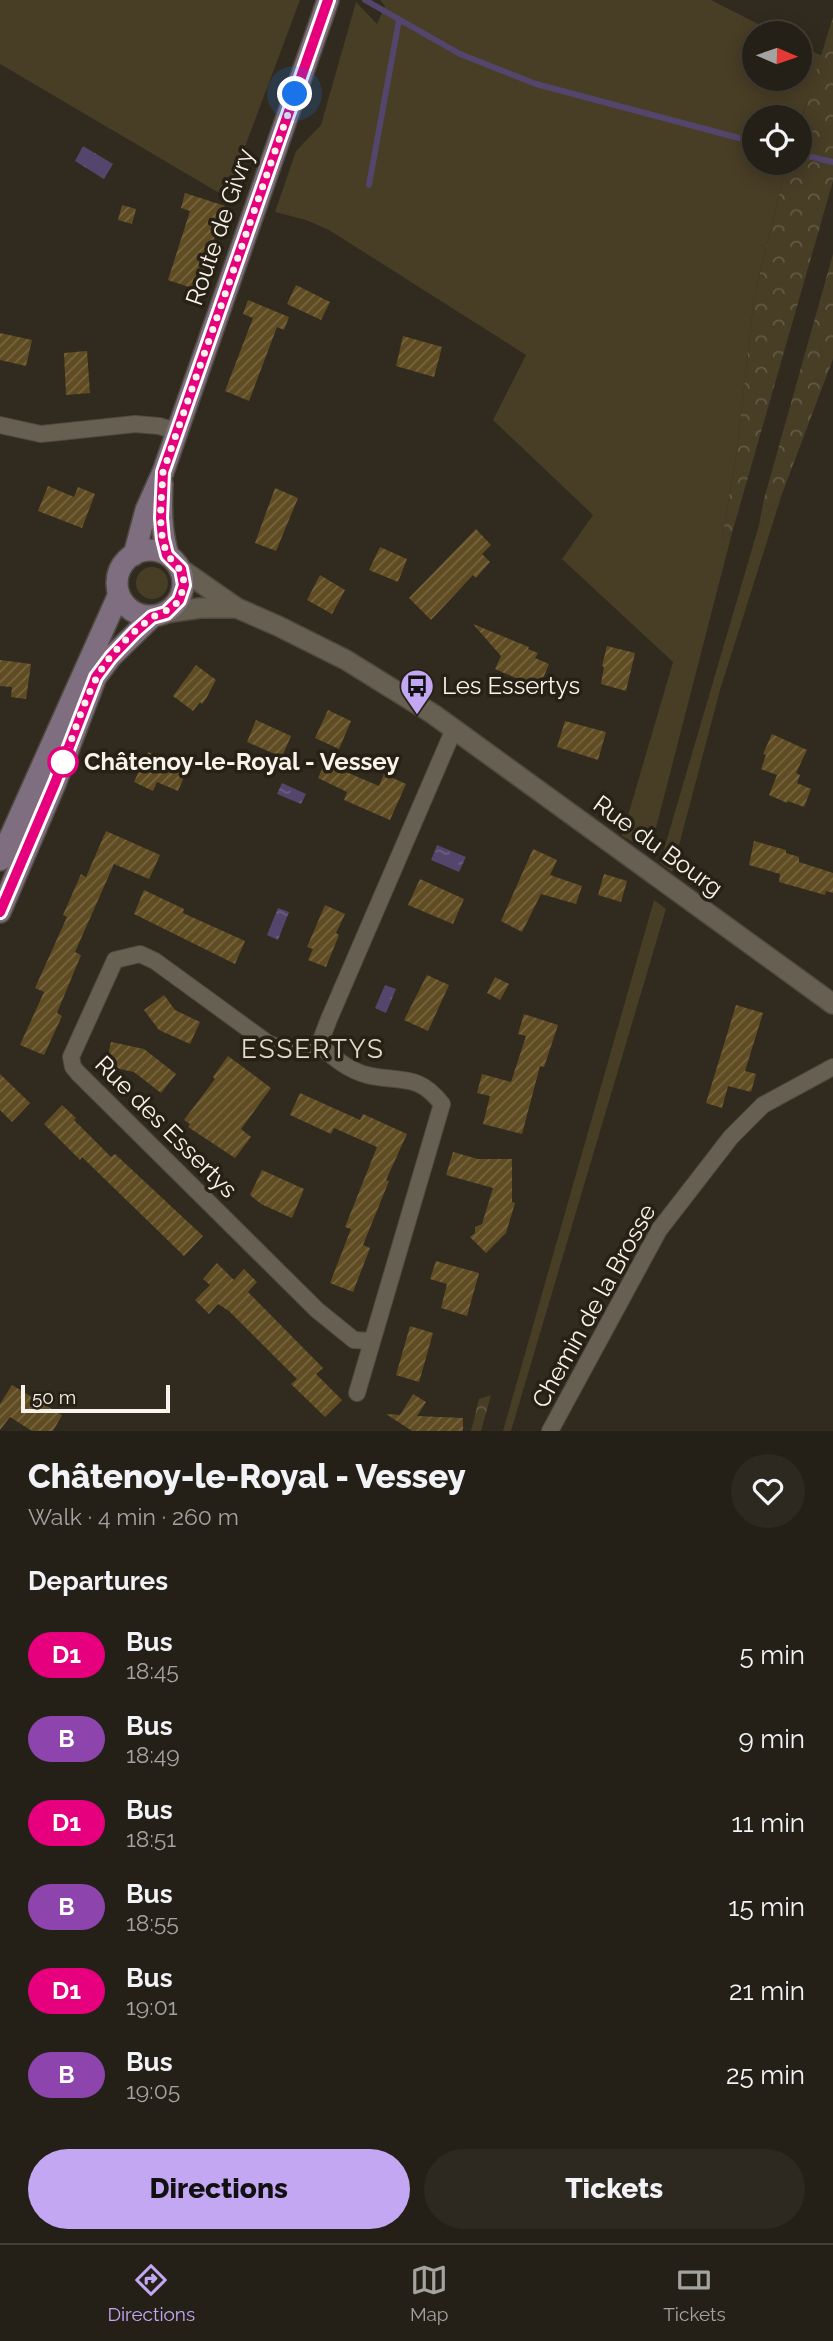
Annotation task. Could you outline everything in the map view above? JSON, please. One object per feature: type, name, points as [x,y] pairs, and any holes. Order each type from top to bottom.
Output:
[{"type":"main road","name":"Route de Givry","points":[[134,555],[146,510],[163,472],[328,1]]},
{"type":"main road","name":"Route de Givry","points":[[163,472],[163,539],[174,562]]},
{"type":"main road","points":[[8,849],[96,677],[111,657],[179,600],[184,585],[174,562],[156,551],[142,551],[123,565],[117,580],[119,594],[128,608],[137,614],[159,615]]},
{"type":"main road","points":[[0,912],[8,849],[119,594]]},
{"type":"street","points":[[0,425],[41,434],[135,424],[176,430]]},
{"type":"street","name":"Rue du Bourg","points":[[174,562],[237,608],[346,660],[384,682],[454,729],[833,1004]]},
{"type":"street","name":"Rue du Bourg","points":[[159,615],[200,608],[237,608]]},
{"type":"street","points":[[357,1394],[442,1104],[423,1084],[366,1074],[349,1068],[319,1045],[454,729]]},
{"type":"street","name":"Rue des Essertys","points":[[319,1045],[283,1049],[269,1044],[155,961],[140,954],[115,960],[71,1057],[73,1067],[78,1073],[317,1310],[354,1340],[371,1340]]},
{"type":"street","name":"Chemin de la Brosse","points":[[550,1431],[659,1230],[723,1147],[763,1105],[833,1067]]},
{"type":"green space","points":[[0,0],[300,0],[226,197],[0,64]]},
{"type":"green space","points":[[380,0],[711,0],[752,21],[742,21],[742,91],[810,91],[806,105],[742,105],[742,175],[784,175],[754,298],[737,451],[722,538],[732,533],[650,851],[622,836],[673,662],[562,559],[593,515],[493,420],[526,355],[329,230],[306,220],[275,212],[296,151],[321,125],[356,2],[377,24],[385,6]]},
{"type":"green space","points":[[833,17],[833,181],[732,533],[722,538],[737,451],[754,298],[784,175],[812,175],[812,105],[806,105]]},
{"type":"green space","points":[[812,51],[822,56],[812,86]]},
{"type":"green space","points":[[833,254],[833,359],[782,494],[759,525],[764,499]]},
{"type":"green space","points":[[782,494],[720,690],[672,872],[660,863],[759,525]]},
{"type":"green space","points":[[152,567],[163,572],[168,583],[163,594],[152,599],[141,594],[136,583],[141,572]]},
{"type":"green space","points":[[654,900],[666,909],[511,1431],[503,1431]]},
{"type":"green space","points":[[491,1395],[481,1431],[471,1431],[479,1399]]},
{"type":"water","points":[[83,146],[113,164],[104,179],[75,161]]},
{"type":"water","points":[[282,783],[306,794],[301,804],[277,794]]},
{"type":"water","points":[[437,845],[466,857],[459,872],[431,860]]},
{"type":"water","points":[[278,908],[289,912],[278,940],[267,935]]},
{"type":"water","points":[[385,985],[396,989],[386,1013],[375,1008]]},
{"type":"building","points":[[185,193],[225,206],[198,290],[168,280],[190,211],[181,208]]},
{"type":"building","points":[[122,205],[136,209],[132,224],[118,220]]},
{"type":"building","points":[[296,285],[330,302],[321,320],[287,304]]},
{"type":"building","points":[[248,300],[289,317],[284,330],[277,327],[249,401],[225,391],[253,318],[243,314]]},
{"type":"building","points":[[0,333],[32,340],[26,366],[0,360]]},
{"type":"building","points":[[403,336],[442,347],[434,377],[396,366]]},
{"type":"building","points":[[87,351],[90,393],[66,395],[64,353]]},
{"type":"building","points":[[48,486],[74,497],[78,487],[95,494],[82,528],[38,511]]},
{"type":"building","points":[[275,488],[298,498],[276,551],[255,543]]},
{"type":"building","points":[[476,529],[491,545],[482,554],[490,562],[476,578],[473,575],[431,620],[409,598]]},
{"type":"building","points":[[380,547],[407,559],[398,582],[369,570]]},
{"type":"building","points":[[320,575],[345,590],[332,614],[307,600]]},
{"type":"building","points":[[473,624],[538,653],[535,658],[549,664],[539,688],[495,669],[501,656]]},
{"type":"building","points":[[607,646],[635,653],[626,691],[601,684]]},
{"type":"building","points":[[0,660],[31,664],[26,699],[11,697],[12,687],[0,686]]},
{"type":"building","points":[[196,665],[216,680],[202,704],[200,702],[193,711],[173,696]]},
{"type":"building","points":[[328,710],[351,721],[339,749],[315,738]]},
{"type":"building","points":[[256,720],[291,736],[282,757],[247,742]]},
{"type":"building","points":[[565,721],[606,732],[598,760],[557,747]]},
{"type":"building","points":[[772,734],[807,750],[796,773],[800,775],[797,783],[811,789],[804,807],[769,795],[777,775],[761,769],[766,755],[763,754]]},
{"type":"building","points":[[148,752],[188,768],[178,791],[157,782],[153,791],[134,782]]},
{"type":"building","points":[[325,763],[379,786],[384,774],[406,784],[390,820],[344,800],[347,792],[318,778]]},
{"type":"building","points":[[106,831],[160,855],[149,879],[114,864],[75,952],[81,955],[57,1013],[62,1016],[44,1055],[20,1045],[44,992],[35,988],[67,917],[63,915],[81,874],[86,877]]},
{"type":"building","points":[[754,841],[786,850],[786,853],[799,857],[799,862],[833,873],[833,893],[826,891],[825,895],[779,882],[780,874],[749,865]]},
{"type":"building","points":[[533,849],[557,860],[550,875],[582,886],[576,904],[541,894],[522,932],[501,921]]},
{"type":"building","points":[[604,874],[627,881],[621,902],[598,895]]},
{"type":"building","points":[[420,879],[464,899],[453,924],[408,905]]},
{"type":"building","points":[[144,890],[184,909],[183,913],[245,941],[235,964],[134,914]]},
{"type":"building","points":[[325,905],[345,914],[326,967],[308,960],[313,949],[307,947]]},
{"type":"building","points":[[427,975],[449,985],[428,1031],[404,1020]]},
{"type":"building","points":[[495,977],[509,984],[500,1000],[487,993]]},
{"type":"building","points":[[164,995],[175,1010],[200,1022],[190,1044],[159,1030],[144,1010]]},
{"type":"building","points":[[736,1005],[763,1013],[745,1071],[756,1074],[751,1092],[728,1086],[722,1108],[706,1103]]},
{"type":"building","points":[[524,1014],[558,1025],[544,1067],[540,1066],[522,1134],[483,1124],[490,1096],[477,1093],[482,1074],[511,1082],[526,1036],[518,1034]]},
{"type":"building","points":[[111,1042],[144,1049],[176,1074],[161,1093],[134,1072],[106,1066]]},
{"type":"building","points":[[228,1056],[271,1088],[241,1129],[251,1137],[235,1158],[188,1127],[190,1124],[184,1120],[215,1079],[213,1077]]},
{"type":"building","points":[[0,1074],[30,1103],[12,1122],[0,1110]]},
{"type":"building","points":[[300,1093],[360,1120],[363,1114],[407,1134],[386,1180],[389,1181],[363,1245],[370,1248],[353,1292],[330,1283],[351,1229],[345,1227],[377,1147],[334,1128],[331,1134],[290,1115]]},
{"type":"building","points":[[62,1105],[111,1157],[115,1154],[203,1236],[184,1256],[44,1124]]},
{"type":"building","points":[[453,1152],[478,1159],[512,1159],[512,1202],[515,1203],[506,1233],[486,1253],[470,1237],[475,1233],[475,1227],[482,1224],[493,1188],[446,1175]]},
{"type":"building","points":[[262,1170],[304,1189],[292,1218],[261,1204],[250,1195]]},
{"type":"building","points":[[436,1261],[479,1273],[467,1316],[441,1308],[447,1284],[430,1279]]},
{"type":"building","points":[[217,1263],[234,1280],[244,1269],[257,1282],[248,1292],[323,1368],[316,1374],[342,1400],[325,1417],[291,1384],[297,1379],[229,1311],[218,1304],[209,1314],[195,1300],[210,1285],[203,1279]]},
{"type":"building","points":[[410,1326],[433,1333],[419,1382],[396,1375]]},
{"type":"building","points":[[12,1385],[62,1415],[53,1431],[32,1431],[10,1417],[0,1430],[0,1404]]},
{"type":"building","points":[[413,1394],[426,1402],[417,1416],[463,1418],[463,1431],[412,1431],[386,1414],[400,1415]]},
{"type":"waterway","points":[[365,0],[460,54],[536,84],[742,139]]},
{"type":"waterway","points":[[369,185],[399,20]]},
{"type":"waterway","points":[[812,157],[833,162]]},
{"type":"bus line","name":"D1","points":[[0,912],[55,783],[96,677],[135,632],[152,617],[166,613],[179,600],[184,585],[181,569],[167,555],[163,539],[163,472],[328,0]]},
{"type":"place","name":"Les Essertys","points":[[417,716]]},
{"type":"place","name":"Châtenoy-le-Royal - Vessey","points":[[63,762]]},
{"type":"district","name":"ESSERTYS","points":[[313,1049]]},
{"type":"route","points":[[63,762],[61,768],[96,677],[135,632],[152,617],[166,613],[179,600],[184,585],[181,569],[167,555],[163,539],[163,472],[295,94]]}]
